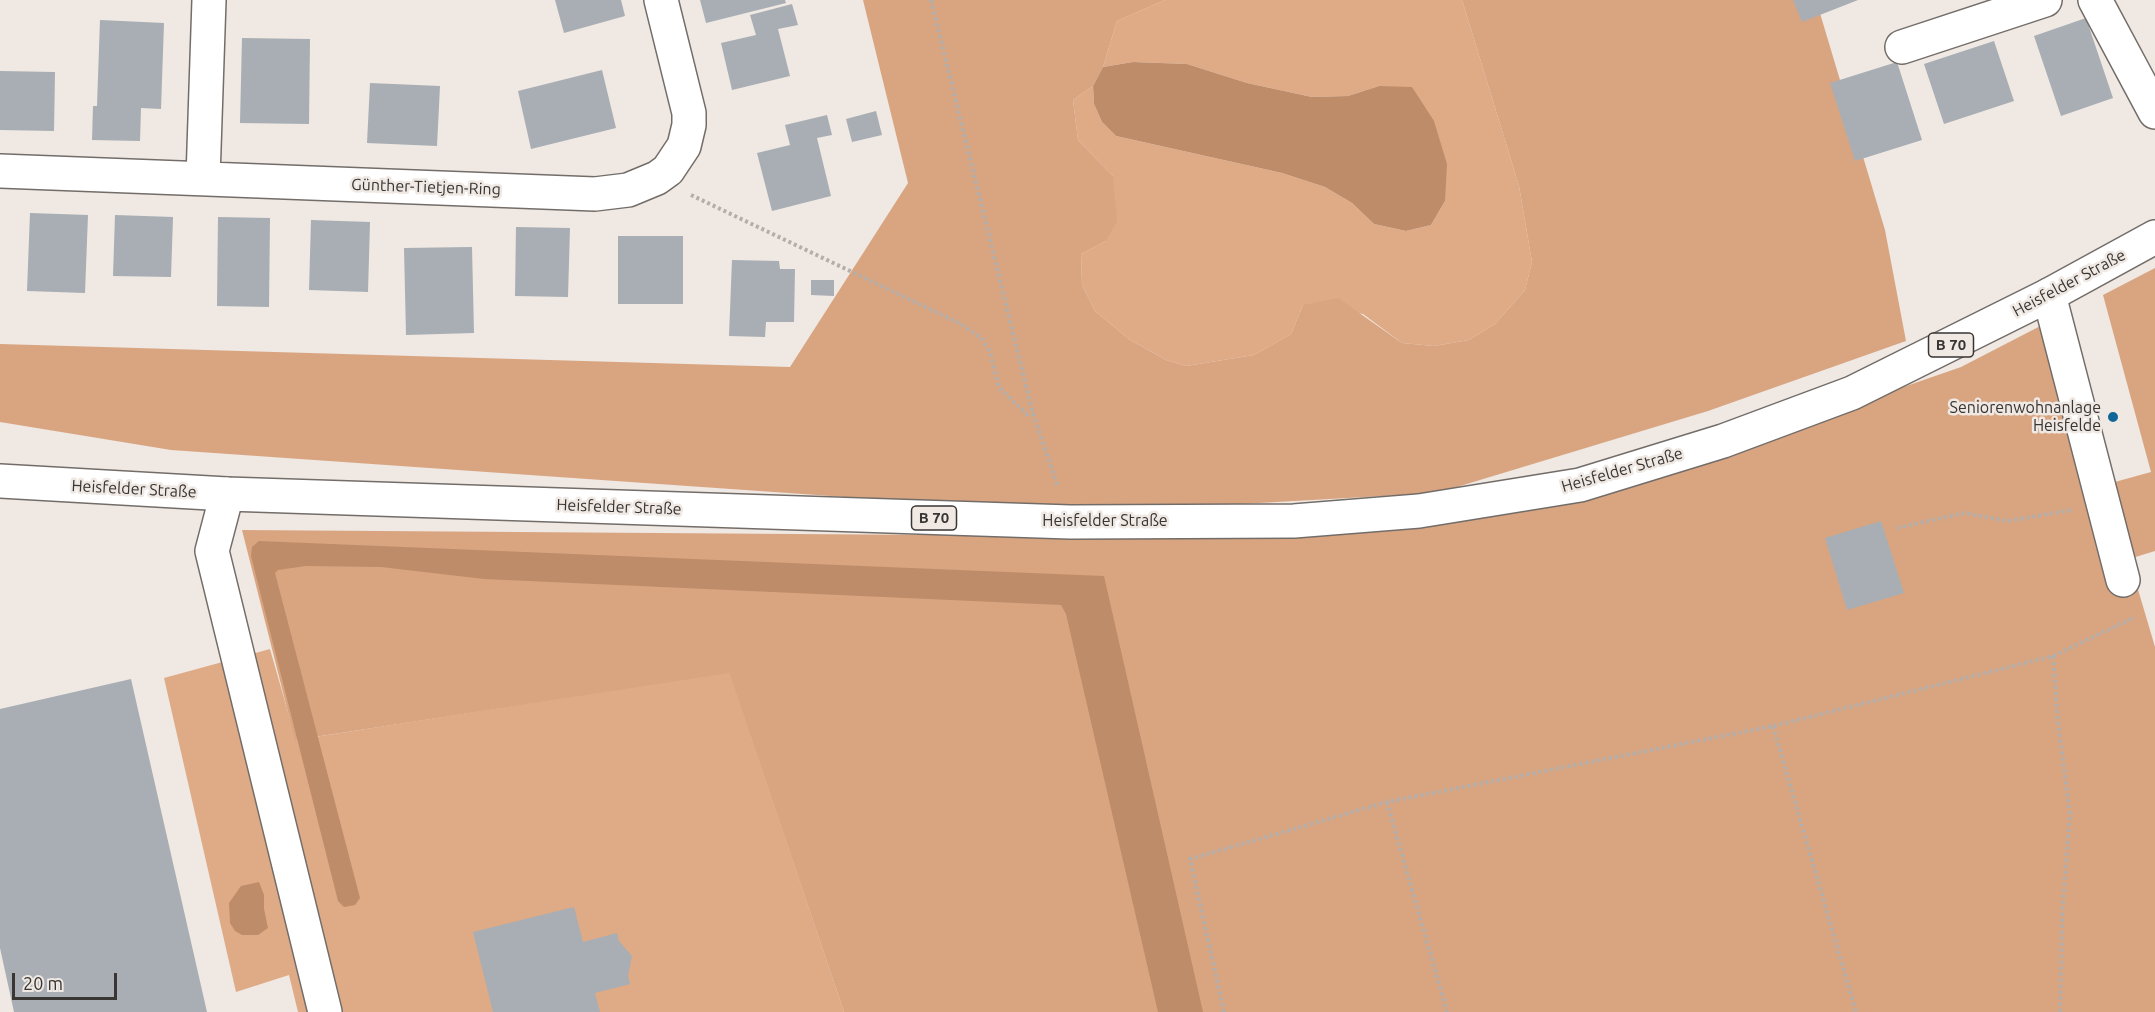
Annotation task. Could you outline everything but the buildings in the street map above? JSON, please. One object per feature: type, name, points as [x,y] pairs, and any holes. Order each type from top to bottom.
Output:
[{"type":"main road","points":[[204,178],[209,0]]},
{"type":"main road","name":"Günther-Tietjen-Ring","points":[[0,171],[595,194],[628,190],[657,178],[668,170],[684,146],[689,113],[661,0]]},
{"type":"main road","points":[[1902,47],[2045,0]]},
{"type":"main road","points":[[2095,0],[2155,112]]},
{"type":"main road","name":"Heisfelder Straße","points":[[0,481],[227,494],[1070,522],[1294,521],[1419,511],[1580,485],[1723,441],[1852,393],[2049,295],[2155,237]]},
{"type":"main road","points":[[2049,295],[2123,580]]},
{"type":"main road","points":[[227,494],[212,551],[325,1012]]},
{"type":"path","points":[[932,0],[1033,414],[1070,522]]},
{"type":"path","points":[[668,170],[694,199],[961,324],[982,339],[990,352],[999,388],[1027,414],[1033,414]]},
{"type":"path","points":[[1898,528],[1964,513],[2008,521],[2103,504]]},
{"type":"path","points":[[1224,1012],[1191,859],[1387,802],[1773,726],[2053,656],[2135,617]]},
{"type":"path","points":[[2053,656],[2058,723],[2070,814],[2062,914],[2060,1012]]},
{"type":"path","points":[[1773,726],[1857,1012]]},
{"type":"path","points":[[1387,802],[1447,1012]]},
{"type":"shaded area","points":[[863,0],[1165,0],[1117,21],[1103,67],[1093,86],[1073,100],[1078,140],[1113,176],[1117,221],[1106,241],[1081,254],[1082,285],[1095,311],[1130,340],[1166,360],[1186,366],[1254,355],[1291,334],[1303,305],[1338,298],[1402,343],[1434,346],[1469,340],[1495,324],[1525,290],[1532,262],[1519,186],[1462,0],[1816,0],[1885,230],[1906,341],[1708,411],[1437,493],[1206,506],[989,507],[171,450],[0,422],[0,344],[790,367],[908,183]]},
{"type":"shaded area","points":[[1165,0],[1462,0],[1519,186],[1532,262],[1525,290],[1495,324],[1469,340],[1434,346],[1402,343],[1363,314],[1303,305],[1291,334],[1254,355],[1186,366],[1166,360],[1130,340],[1095,311],[1082,285],[1081,254],[1106,241],[1113,176],[1078,140],[1073,100],[1093,86],[1094,104],[1102,122],[1116,136],[1282,173],[1325,187],[1352,203],[1374,224],[1406,231],[1431,225],[1445,201],[1379,86],[1348,96],[1312,97],[1247,83],[1187,64],[1133,62],[1103,67],[1117,21]]},
{"type":"shaded area","points":[[1133,62],[1187,64],[1247,83],[1312,97],[1348,96],[1379,86],[1412,87],[1434,121],[1447,164],[1445,201],[1431,225],[1406,231],[1374,224],[1352,203],[1325,187],[1282,173],[1116,136],[1102,122],[1094,104],[1093,86],[1103,67]]},
{"type":"shaded area","points":[[2155,268],[2155,551],[2129,559],[2155,647],[2155,1012],[844,1012],[729,673],[295,740],[242,530],[1070,536],[1416,527],[1719,451],[1961,367],[2050,321],[2093,488],[2151,472],[2103,295]]},
{"type":"shaded area","points":[[259,541],[1104,576],[1203,1012],[1158,1012],[1066,614],[1061,605],[484,579],[381,567],[306,566],[278,570],[275,573],[360,898],[355,905],[344,907],[338,901],[251,556],[252,547]]},
{"type":"shaded area","points":[[270,649],[296,740],[729,672],[844,1012],[298,1012],[289,975],[236,992],[164,678]]},
{"type":"shaded area","points":[[259,882],[264,895],[268,928],[258,935],[242,935],[235,931],[230,923],[229,903],[241,886]]},
{"type":"place","name":"Seniorenwohnanlage Heisfelde","points":[[2113,417]]}]
